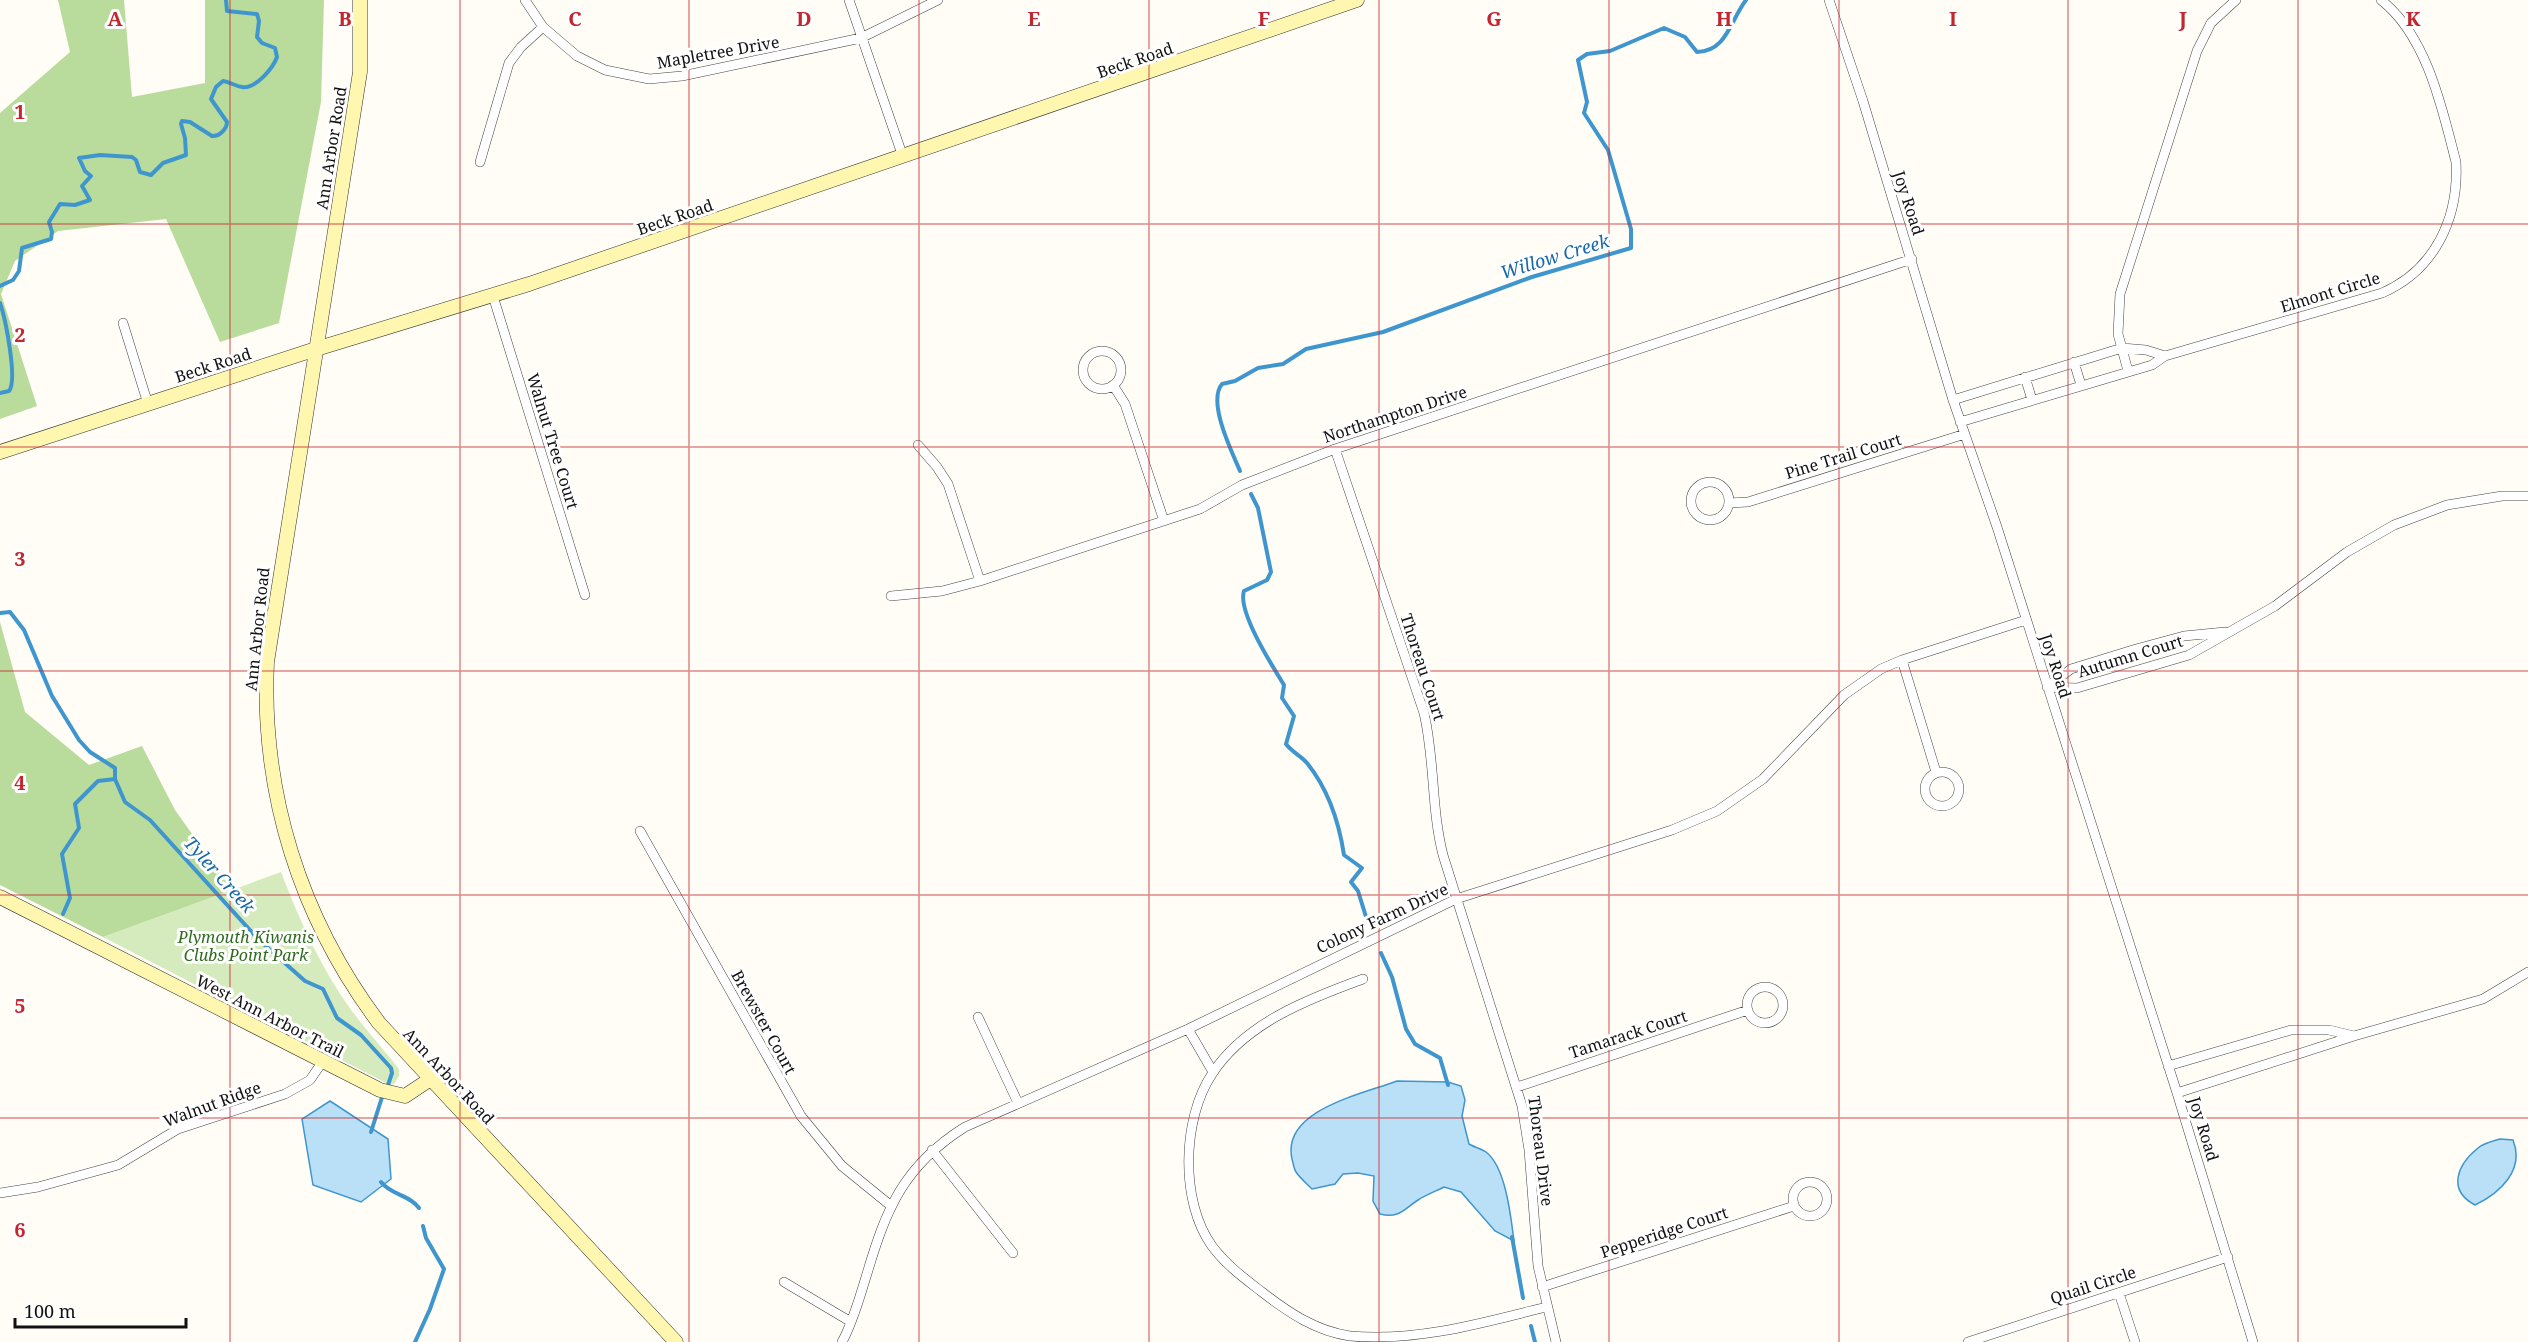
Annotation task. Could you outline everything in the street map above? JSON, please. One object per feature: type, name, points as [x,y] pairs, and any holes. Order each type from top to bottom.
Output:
[{"type":"main road","name":"Ann Arbor Road","points":[[360,0],[360,72],[267,662],[265,695],[275,788],[297,873],[334,957],[378,1023],[676,1342]]},
{"type":"main road","name":"Beck Road","points":[[0,452],[316,349],[493,296],[903,157],[1339,3],[1357,0]]},
{"type":"main road","name":"West Ann Arbor Trail","points":[[0,897],[385,1092],[405,1096],[429,1080]]},
{"type":"street","name":"Mapletree Drive","points":[[525,0],[543,27],[565,49],[593,65],[622,75],[649,79],[682,76],[861,38],[938,0]]},
{"type":"street","points":[[849,0],[903,157]]},
{"type":"street","name":"Joy Road","points":[[1829,0],[1912,259],[1960,422],[2026,620],[2177,1093],[2253,1342]]},
{"type":"street","points":[[2128,371],[2118,334],[2120,294],[2179,104],[2198,51],[2211,23],[2236,0]]},
{"type":"street","name":"Elmont Circle","points":[[1960,422],[2152,364],[2164,356],[2382,293],[2407,278],[2436,248],[2445,232],[2455,202],[2456,162],[2419,45],[2402,20],[2381,0]]},
{"type":"street","points":[[480,162],[509,63],[521,47],[543,27]]},
{"type":"street","name":"Northampton Drive","points":[[891,596],[942,591],[980,581],[1164,521],[1200,509],[1242,484],[1335,449],[1912,259]]},
{"type":"street","name":"Walnut Tree Court","points":[[493,296],[585,595]]},
{"type":"street","points":[[123,323],[148,404]]},
{"type":"street","name":"Elmont Circle","points":[[1953,400],[2122,348],[2146,350],[2164,356]]},
{"type":"street","points":[[1104,351],[1116,357],[1121,368],[1120,375],[1113,385],[1101,389],[1086,380],[1083,368],[1092,353],[1104,351]]},
{"type":"street","points":[[2074,362],[2081,385]]},
{"type":"street","points":[[2025,377],[2032,400]]},
{"type":"street","points":[[1113,385],[1125,404],[1164,521]]},
{"type":"street","name":"Pine Trail Court","points":[[1729,503],[1748,502],[1965,434]]},
{"type":"street","points":[[918,445],[948,484],[980,581]]},
{"type":"street","name":"Thoreau Court","points":[[1335,449],[1424,713],[1432,754],[1437,832],[1456,899]]},
{"type":"street","name":"Pine Trail Court","points":[[1711,482],[1722,486],[1729,503],[1719,517],[1707,519],[1696,513],[1692,502],[1699,486],[1711,482]]},
{"type":"street","name":"Autumn Court","points":[[2047,687],[2078,688],[2189,655],[2227,631],[2275,606],[2348,552],[2394,525],[2447,505],[2502,496],[2528,496]]},
{"type":"street","name":"Colony Farm Drive","points":[[842,1342],[851,1322],[890,1205],[908,1176],[932,1150],[965,1127],[1188,1029],[1456,899],[1672,830],[1717,811],[1762,779],[1844,695],[1881,669],[1902,660],[2026,620]]},
{"type":"street","name":"Autumn Court","points":[[2047,687],[2071,669],[2184,636],[2227,631]]},
{"type":"street","points":[[1902,660],[1936,772]]},
{"type":"street","name":"Brewster Court","points":[[640,831],[801,1116],[842,1166],[890,1205]]},
{"type":"street","name":"Thoreau Drive","points":[[1456,899],[1517,1087],[1529,1150],[1542,1287],[1557,1342]]},
{"type":"street","points":[[2177,1093],[2354,1036],[2483,999],[2528,972]]},
{"type":"street","points":[[1363,979],[1281,1014],[1240,1043],[1212,1072],[1197,1107],[1191,1141],[1189,1178],[1194,1209],[1205,1234],[1221,1258],[1285,1310],[1327,1330],[1372,1337],[1444,1333],[1546,1307]]},
{"type":"street","name":"Tamarack Court","points":[[1517,1087],[1748,1010]]},
{"type":"street","points":[[978,1017],[1018,1103]]},
{"type":"street","points":[[1188,1029],[1212,1072]]},
{"type":"street","points":[[2168,1066],[2291,1030],[2329,1030],[2354,1036]]},
{"type":"street","name":"Walnut Ridge","points":[[0,1193],[38,1187],[118,1165],[178,1129],[285,1094],[310,1080],[322,1061]]},
{"type":"street","points":[[932,1150],[1013,1253]]},
{"type":"street","name":"Pepperidge Court","points":[[1542,1287],[1794,1206]]},
{"type":"street","name":"Quail Circle","points":[[1968,1342],[2228,1257]]},
{"type":"street","points":[[784,1282],[851,1322]]},
{"type":"street","points":[[2119,1293],[2135,1342]]},
{"type":"green space","points":[[58,0],[124,0],[132,97],[205,83],[205,0],[324,0],[321,102],[279,323],[220,342],[166,219],[58,231],[15,261],[1,294],[37,406],[0,419],[0,113],[70,52]]},
{"type":"green space","points":[[0,622],[25,712],[89,765],[142,746],[175,810],[232,890],[103,937],[0,885]]},
{"type":"green space","name":"Plymouth Kiwanis Clubs Point Park","points":[[281,872],[305,930],[334,985],[358,1019],[399,1069],[399,1076],[394,1084],[390,1085],[103,937]]},
{"type":"water","points":[[1397,1081],[1448,1082],[1461,1086],[1465,1100],[1462,1116],[1469,1144],[1486,1152],[1498,1169],[1506,1194],[1514,1241],[1495,1231],[1461,1192],[1444,1187],[1421,1198],[1397,1214],[1387,1215],[1380,1214],[1373,1201],[1374,1176],[1358,1173],[1343,1174],[1335,1184],[1312,1189],[1298,1174],[1292,1159],[1292,1142],[1299,1128],[1311,1116],[1346,1098]]},
{"type":"water","points":[[330,1101],[388,1139],[391,1179],[361,1202],[313,1185],[302,1119]]},
{"type":"water","points":[[2500,1139],[2513,1140],[2516,1161],[2513,1171],[2501,1187],[2475,1205],[2466,1199],[2458,1185],[2460,1170],[2478,1148]]},
{"type":"waterway","name":"Tyler Creek","points":[[0,286],[13,280],[19,271],[22,248],[51,239],[52,232],[49,222],[60,204],[75,205],[90,200],[82,186],[91,176],[85,171],[79,158],[100,155],[132,157],[136,160],[140,172],[151,175],[163,163],[186,155],[182,121],[190,122],[212,136],[224,130],[227,122],[211,99],[216,87],[223,81],[242,87],[253,85],[268,72],[277,57],[275,48],[262,43],[257,37],[259,21],[257,14],[227,11],[226,0]]},
{"type":"waterway","name":"Willow Creek","points":[[1240,471],[1219,414],[1218,392],[1222,384],[1235,381],[1258,368],[1283,364],[1306,349],[1383,332],[1532,277],[1631,248],[1631,229],[1608,150],[1584,113],[1587,102],[1578,60],[1587,54],[1610,51],[1664,28],[1685,37],[1697,52],[1707,50],[1715,46],[1727,34],[1746,0]]},
{"type":"waterway","name":"Tyler Creek","points":[[0,303],[7,334],[12,375],[9,391],[0,393]]},
{"type":"waterway","name":"Willow Creek","points":[[1251,494],[1258,508],[1271,572],[1267,580],[1244,591],[1243,600],[1246,612],[1257,639],[1284,685],[1282,698],[1294,716],[1286,744],[1307,763],[1321,784],[1336,818],[1344,855],[1362,868],[1351,882],[1358,891],[1367,920]]},
{"type":"waterway","name":"Tyler Creek","points":[[0,613],[10,612],[24,630],[52,696],[79,740],[90,752],[115,768],[115,779],[125,802],[150,820],[259,940],[305,981],[323,989],[337,1018],[361,1035],[391,1068],[392,1073],[387,1088]]},
{"type":"waterway","points":[[63,914],[70,898],[62,854],[79,828],[75,804],[98,781],[115,779]]},
{"type":"waterway","name":"Willow Creek","points":[[1381,953],[1392,977],[1406,1029],[1415,1044],[1440,1058],[1448,1085]]},
{"type":"waterway","name":"Tyler Creek","points":[[371,1132],[383,1094]]},
{"type":"waterway","name":"Tyler Creek","points":[[381,1182],[390,1190],[411,1200],[419,1208]]},
{"type":"waterway","name":"Tyler Creek","points":[[415,1342],[444,1269],[426,1238],[423,1226]]},
{"type":"waterway","name":"Willow Creek","points":[[1512,1237],[1523,1298]]},
{"type":"waterway","name":"Willow Creek","points":[[1531,1326],[1535,1342]]}]
